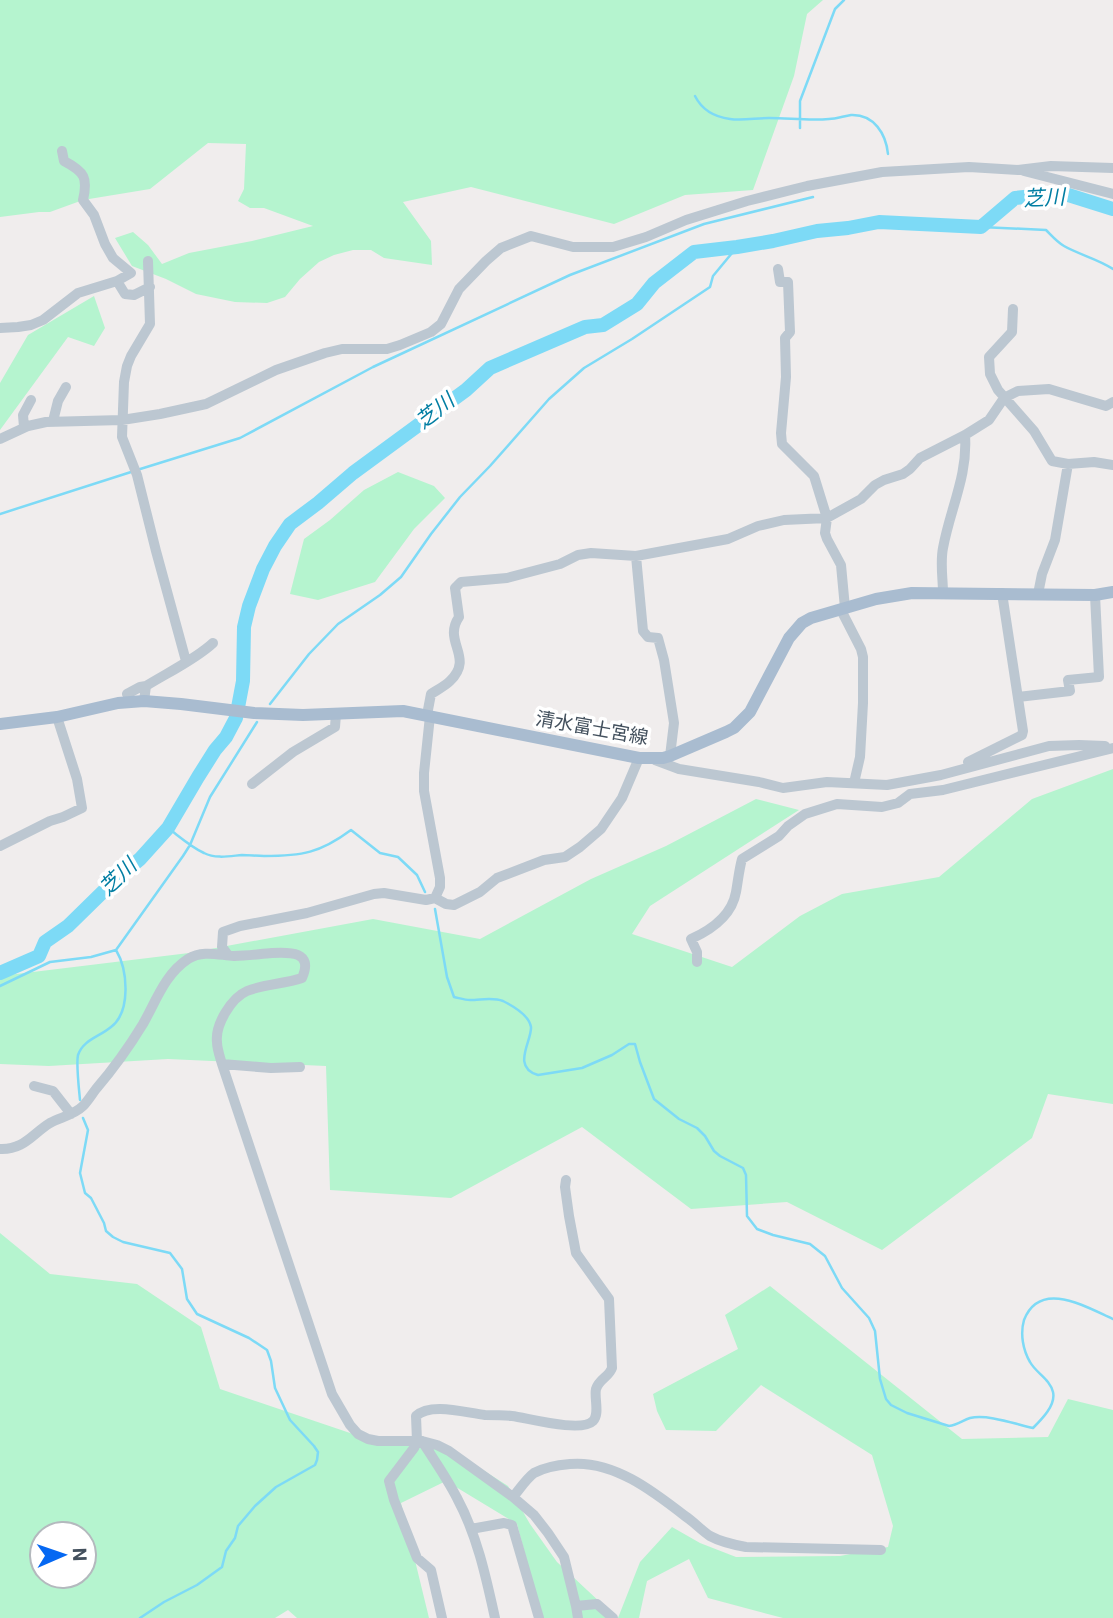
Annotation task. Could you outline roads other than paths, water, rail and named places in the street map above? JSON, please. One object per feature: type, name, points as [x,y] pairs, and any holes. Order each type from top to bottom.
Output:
[{"type":"main road","name":"清水富士宮線","points":[[0,724],[57,717],[118,703],[144,701],[254,713],[336,714],[403,711],[646,759],[670,756],[726,732],[740,722],[750,712],[795,629],[811,618],[912,593],[1113,592]]},
{"type":"street","points":[[0,328],[31,325],[43,320],[78,293],[117,281],[131,273],[113,258],[105,244],[94,215],[83,200],[86,185],[83,176],[78,168],[64,161],[62,151]]},
{"type":"street","points":[[0,439],[24,427],[53,421],[122,420],[206,404],[276,370],[325,352],[342,349],[387,349],[400,345],[431,332],[441,324],[460,289],[486,261],[501,248],[531,236],[573,247],[613,247],[747,201],[882,172],[969,167],[1018,170],[1051,166],[1113,167]]},
{"type":"street","points":[[1018,170],[1113,194]]},
{"type":"street","points":[[148,261],[150,324],[127,366],[122,437],[135,470],[186,661]]},
{"type":"street","points":[[778,270],[780,282],[788,282],[790,332],[785,338],[786,377],[782,444],[814,476],[827,518],[825,533],[841,565],[843,609],[863,657],[860,757],[854,783]]},
{"type":"street","points":[[117,281],[125,294],[134,295],[150,287]]},
{"type":"street","points":[[1013,309],[1012,332],[989,357],[990,374],[998,390],[1034,431],[1052,461],[1068,464],[1094,462],[1113,466]]},
{"type":"street","points":[[53,421],[58,401],[66,387]]},
{"type":"street","points":[[435,898],[440,887],[440,878],[424,791],[424,773],[431,694],[451,680],[461,664],[453,634],[459,617],[455,588],[461,582],[507,578],[560,564],[578,555],[636,556],[728,539],[758,526],[784,520],[827,518],[861,499],[874,485],[903,474],[920,458],[965,435],[989,419],[1004,398],[1018,391],[1049,389],[1106,405],[1113,402]]},
{"type":"street","points":[[24,427],[23,415],[31,400]]},
{"type":"street","points":[[943,593],[943,547],[964,472],[967,452],[965,435]]},
{"type":"street","points":[[1038,594],[1055,540],[1068,464]]},
{"type":"street","points":[[636,556],[643,631],[648,637],[658,638],[666,670],[674,723],[670,756]]},
{"type":"street","points":[[228,955],[222,947],[223,932],[240,926],[307,913],[384,893],[426,901],[435,898],[454,905],[497,878],[544,860],[565,857],[601,829],[646,759],[680,769],[759,782],[783,789],[827,782],[887,785],[948,772],[1022,735],[1002,593]]},
{"type":"street","points":[[1018,697],[1070,691],[1068,680],[1099,677],[1095,594]]},
{"type":"street","points":[[127,694],[202,653],[213,643]]},
{"type":"street","points":[[144,701],[146,686]]},
{"type":"street","points":[[252,784],[293,751],[335,727],[336,714]]},
{"type":"street","points":[[0,846],[82,808],[77,779],[57,717]]},
{"type":"street","points":[[948,772],[1049,746],[1113,747]]},
{"type":"street","points":[[696,962],[697,952],[691,939],[709,930],[728,912],[736,894],[742,859],[779,836],[804,814],[837,804],[881,807],[898,803],[910,794],[943,790],[1113,747]]},
{"type":"street","points":[[0,1149],[21,1146],[50,1123],[71,1114],[83,1105],[127,1051],[163,985],[187,960],[199,954],[215,953],[228,955],[292,952],[300,956],[304,962],[302,978],[249,990],[240,995],[218,1030],[216,1040],[332,1394],[358,1434],[368,1439],[420,1441],[437,1445],[513,1497],[540,1523],[564,1557],[577,1612],[597,1604],[613,1618]]},
{"type":"street","points":[[222,1064],[271,1068],[300,1067]]},
{"type":"street","points":[[34,1086],[53,1091],[71,1114]]},
{"type":"street","points":[[495,1618],[490,1589],[471,1529],[457,1497],[420,1441],[416,1416],[427,1410],[438,1409],[513,1416],[556,1424],[579,1425],[594,1420],[597,1385],[612,1368],[609,1299],[576,1253],[566,1180]]},
{"type":"street","points":[[420,1441],[389,1481],[417,1558],[431,1570],[442,1618]]},
{"type":"street","points":[[513,1497],[532,1475],[545,1469],[560,1465],[592,1464],[632,1480],[712,1537],[733,1545],[881,1550]]},
{"type":"street","points":[[471,1529],[504,1523],[512,1525],[539,1618]]},
{"type":"waterway","points":[[800,128],[800,101],[835,9],[844,0]]},
{"type":"waterway","points":[[695,96],[710,112],[730,119],[822,120],[851,115],[866,118],[877,127],[885,139],[888,154]]},
{"type":"waterway","name":"芝川","points":[[0,973],[39,956],[45,942],[68,926],[140,859],[168,828],[236,718],[243,681],[244,627],[249,606],[263,569],[290,524],[353,473],[466,390],[490,368],[585,327],[603,325],[637,304],[654,283],[694,252],[879,222],[981,227],[1015,198],[1062,193],[1113,209]]},
{"type":"waterway","points":[[137,470],[240,438],[373,367],[570,275],[704,224],[813,197]]},
{"type":"waterway","points":[[981,227],[1046,230],[1064,246],[1113,269]]},
{"type":"waterway","points":[[270,704],[309,654],[338,624],[401,577],[460,497],[549,399],[584,368],[710,287],[713,276],[737,247]]},
{"type":"waterway","points":[[0,514],[131,472]]},
{"type":"waterway","points":[[0,986],[50,962],[91,957],[116,950],[190,845],[210,797],[257,722]]},
{"type":"waterway","points":[[168,828],[199,851],[223,857],[310,852],[330,844],[351,830],[380,853],[398,857],[417,875],[425,892]]},
{"type":"waterway","points":[[435,909],[447,977],[454,997],[503,1001],[524,1015],[531,1027],[524,1060],[530,1071],[538,1075],[582,1068],[629,1044],[635,1044],[654,1099],[679,1119],[697,1128],[720,1156],[743,1168],[746,1175],[747,1216],[757,1229],[810,1244],[825,1256],[842,1288],[869,1318],[875,1331],[880,1379],[886,1399],[891,1405],[949,1426],[977,1417],[993,1418],[1033,1428],[1048,1412],[1053,1392],[1033,1366],[1024,1347],[1023,1325],[1031,1308],[1041,1301],[1064,1300],[1113,1319]]},
{"type":"waterway","points":[[80,1100],[77,1070],[80,1050],[87,1042],[111,1027],[125,1001],[125,979],[116,950]]},
{"type":"waterway","points":[[83,1118],[88,1130],[80,1173],[85,1193],[91,1198],[106,1231],[123,1242],[170,1253],[182,1269],[187,1299],[197,1314],[249,1338],[267,1350],[275,1388],[290,1420],[318,1452],[315,1465],[276,1487],[238,1526],[222,1567],[140,1618]]}]
